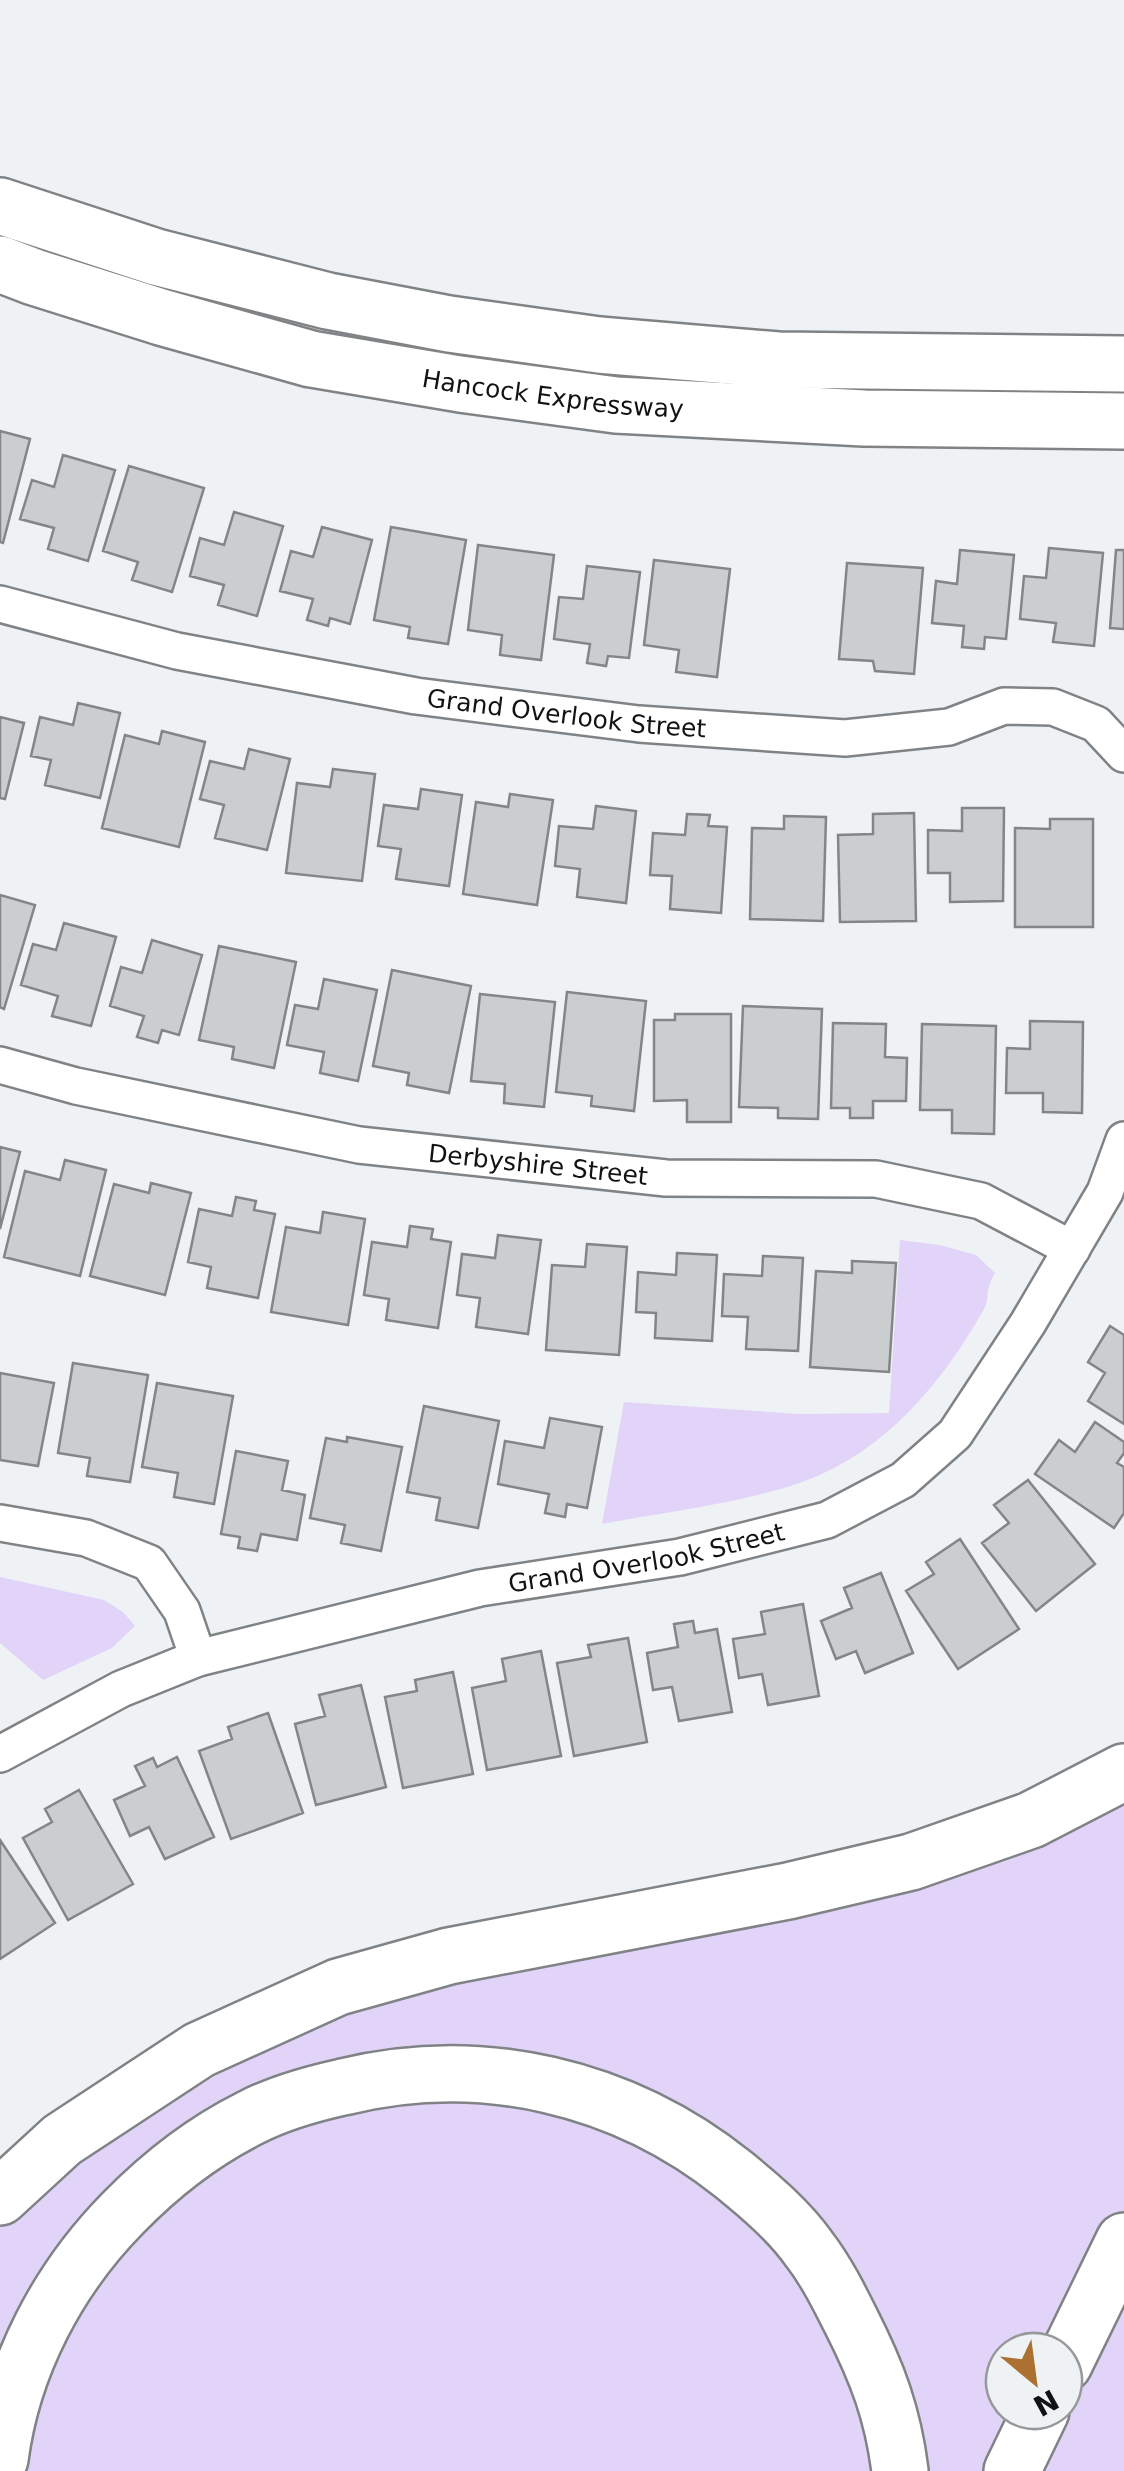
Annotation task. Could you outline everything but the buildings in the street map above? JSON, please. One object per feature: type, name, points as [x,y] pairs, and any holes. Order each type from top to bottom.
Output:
[{"type":"main road","points":[[0,206],[156,258],[328,300],[524,335],[778,360],[1124,364]]},
{"type":"main road","name":"Hancock Expressway","points":[[0,264],[161,318],[311,359],[480,387],[616,405],[864,418],[1124,422]]},
{"type":"main road","points":[[0,2197],[62,2140],[200,2050],[338,1988],[449,1956],[788,1891],[910,1862],[1031,1820],[1124,1772]]},
{"type":"main road","points":[[0,2459],[4,2428],[19,2378],[66,2282],[104,2232],[147,2189],[198,2148],[251,2117],[310,2094],[372,2080],[438,2072],[510,2076],[584,2093],[649,2121],[706,2153],[764,2199],[809,2248],[842,2301],[878,2379],[895,2431],[900,2471]]},
{"type":"main road","points":[[1080,2331],[1124,2241]]},
{"type":"main road","points":[[1012,2471],[1031,2431]]},
{"type":"street","name":"Grand Overlook Street","points":[[0,604],[177,651],[416,696],[639,724],[845,738],[949,727],[1004,706],[1052,707],[1096,724],[1124,754]]},
{"type":"street","name":"Derbyshire Street","points":[[0,1065],[76,1086],[359,1145],[666,1178],[876,1179],[981,1201],[1072,1249]]},
{"type":"street","name":"Grand Overlook Street","points":[[0,1754],[121,1689],[198,1658],[480,1588],[680,1558],[827,1520],[903,1480],[955,1434],[1028,1323],[1105,1192],[1124,1140]]},
{"type":"street","points":[[0,1523],[86,1538],[149,1563],[182,1611],[198,1658]]},
{"type":"shaded area","points":[[900,1240],[976,1255],[995,1273],[986,1306],[968,1336],[931,1388],[886,1433],[834,1468],[782,1489],[602,1524],[624,1402],[800,1414],[889,1413]]},
{"type":"shaded area","points":[[0,1577],[104,1600],[123,1612],[135,1626],[112,1648],[43,1680],[0,1643]]},
{"type":"shaded area","points":[[1124,1771],[1124,2471],[0,2471],[0,2207],[199,2050],[788,1891]]}]
